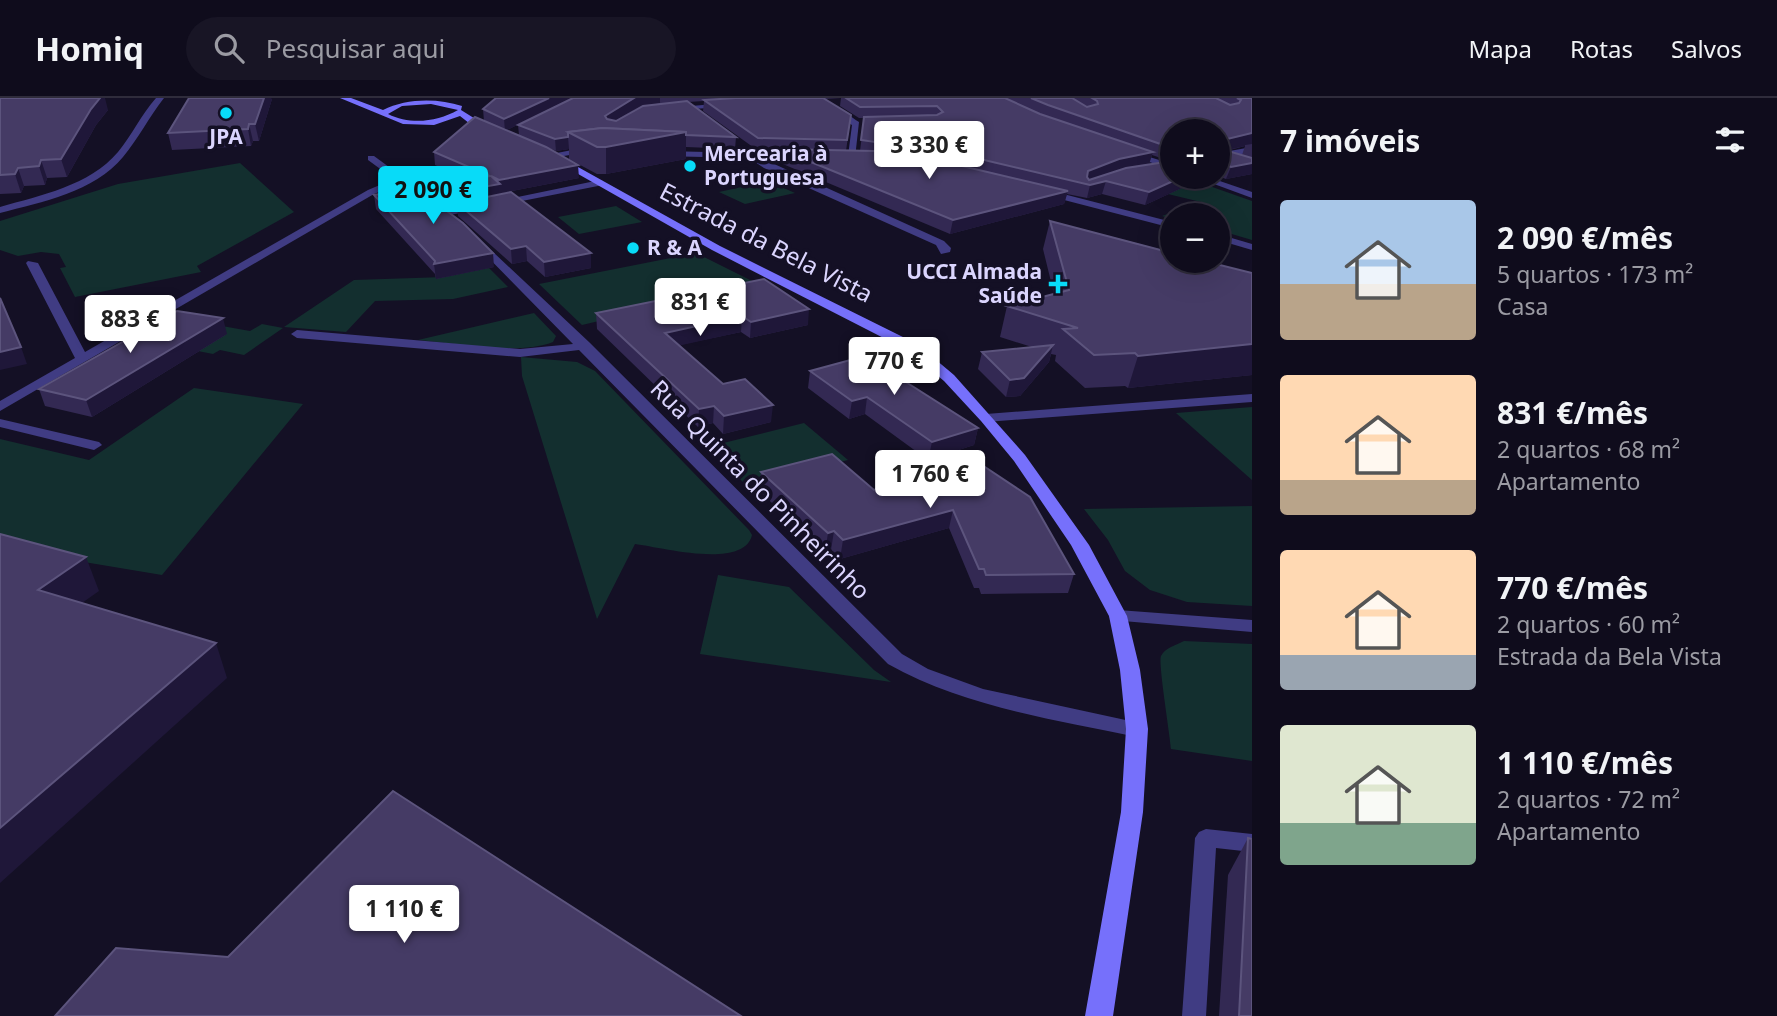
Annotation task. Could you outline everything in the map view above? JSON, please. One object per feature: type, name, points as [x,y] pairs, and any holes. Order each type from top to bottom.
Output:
[{"type":"street","points":[[0,211],[51,195],[95,176],[119,156],[160,98]]},
{"type":"street","points":[[344,98],[446,103],[477,125],[494,132],[471,126],[401,122],[385,117],[384,113],[369,105],[344,98]]},
{"type":"street","points":[[384,113],[393,107],[448,98]]},
{"type":"street","points":[[427,122],[449,118],[469,100]]},
{"type":"street","points":[[809,100],[826,104],[837,103]]},
{"type":"street","points":[[660,108],[739,104]]},
{"type":"street","points":[[826,104],[856,124],[869,124]]},
{"type":"street","points":[[689,107],[699,115]]},
{"type":"street","points":[[840,156],[857,156],[856,124]]},
{"type":"street","points":[[741,148],[767,166],[940,243],[946,248],[944,252]]},
{"type":"street","points":[[1119,148],[1160,162]]},
{"type":"street","name":"Estrada da Bela Vista","points":[[602,149],[545,152],[716,248],[912,347],[949,379],[1020,458],[1080,545],[1118,616],[1130,670],[1137,729],[1132,812],[1100,1016]]},
{"type":"street","points":[[1230,154],[1252,150]]},
{"type":"street","points":[[652,153],[816,156]]},
{"type":"street","name":"Rua Quinta do Pinheirinho","points":[[371,158],[470,233],[895,659],[916,672],[957,689],[1137,729]]},
{"type":"street","points":[[1230,160],[1241,163]]},
{"type":"street","points":[[1144,171],[1160,168]]},
{"type":"street","points":[[0,407],[370,192],[400,180]]},
{"type":"street","points":[[446,213],[600,183]]},
{"type":"street","points":[[1230,187],[1252,195]]},
{"type":"street","points":[[1034,190],[1160,222]]},
{"type":"street","points":[[1230,241],[1252,247]]},
{"type":"street","points":[[32,263],[82,359]]},
{"type":"street","points":[[297,334],[520,353],[563,351],[584,345]]},
{"type":"street","points":[[986,418],[1252,398]]},
{"type":"street","points":[[0,423],[94,444]]},
{"type":"street","points":[[1118,616],[1252,626]]},
{"type":"lane","points":[[1194,1016],[1206,838],[1252,843]]},
{"type":"green space","points":[[240,163],[294,212],[197,266],[201,272],[75,297],[60,268],[66,267],[59,254],[41,252],[18,256],[0,250],[0,221],[118,184]]},
{"type":"green space","points":[[1160,179],[1160,189],[1218,189],[1252,201],[1252,240],[1230,234],[1230,203],[1198,203],[1201,202],[1118,182]]},
{"type":"green space","points":[[768,181],[795,193],[745,204],[719,192]]},
{"type":"green space","points":[[616,206],[642,222],[579,234],[558,217]]},
{"type":"green space","points":[[696,253],[768,289],[667,305],[582,325],[539,284]]},
{"type":"green space","points":[[489,268],[508,287],[453,299],[375,301],[346,332],[284,327],[354,280],[445,277]]},
{"type":"green space","points":[[534,313],[556,336],[553,342],[522,348],[505,348],[418,340]]},
{"type":"green space","points":[[177,318],[250,331],[262,324],[283,328],[244,355],[220,350],[213,354],[152,342]]},
{"type":"green space","points":[[521,357],[577,362],[595,371],[749,530],[752,535],[746,546],[734,552],[700,554],[635,544],[597,619],[522,376]]},
{"type":"green space","points":[[194,388],[303,404],[162,575],[0,548],[0,439],[89,460]]},
{"type":"green space","points":[[1252,407],[1252,480],[1176,413]]},
{"type":"green space","points":[[804,423],[848,460],[747,486],[707,447]]},
{"type":"green space","points":[[1252,506],[1252,606],[1187,602],[1150,590],[1125,571],[1108,540],[1084,509]]},
{"type":"green space","points":[[718,575],[789,587],[874,670],[891,682],[700,654]]},
{"type":"green space","points":[[1184,641],[1252,644],[1252,761],[1171,749],[1161,656]]},
{"type":"building","points":[[0,98],[100,98],[61,159],[41,160],[39,166],[18,168],[15,174],[0,175]]},
{"type":"building","points":[[189,98],[264,98],[255,124],[249,124],[248,129],[168,133]]},
{"type":"building","points":[[496,98],[549,98],[504,119],[483,109]]},
{"type":"building","points":[[573,98],[634,98],[605,116],[616,121],[643,106],[687,101],[736,137],[602,128],[568,132],[568,137],[555,139],[518,125]]},
{"type":"building","points":[[823,98],[851,115],[847,140],[758,138],[704,100]]},
{"type":"building","points":[[846,98],[1005,98],[1040,114],[1153,152],[1119,159],[1088,171],[1089,180],[1126,168],[1160,163],[1160,187],[1149,192],[1106,181],[1090,185],[963,155],[861,140],[864,117],[937,115],[943,112],[937,106],[860,107]]},
{"type":"building","points":[[1031,98],[1072,98],[1087,107],[1098,104],[1092,98],[1216,98],[1230,105],[1239,103],[1241,100],[1237,98],[1252,98],[1252,133],[1230,138],[1230,119],[1160,119],[1160,144]]},
{"type":"building","points":[[475,117],[546,147],[578,165],[499,180],[491,176],[500,184],[445,194],[434,185],[490,176],[434,152]]},
{"type":"building","points":[[602,128],[686,132],[597,147],[568,132]]},
{"type":"building","points":[[779,149],[874,151],[962,166],[1068,191],[953,220]]},
{"type":"building","points":[[1230,152],[1252,158],[1252,163],[1231,167]]},
{"type":"building","points":[[416,188],[463,223],[493,253],[434,264],[435,261],[374,195]]},
{"type":"building","points":[[511,192],[591,253],[544,262],[526,246],[511,249],[457,203]]},
{"type":"building","points":[[1050,221],[1160,250],[1160,273],[1230,273],[1230,268],[1252,273],[1252,344],[1138,356],[1135,353],[1094,355],[1063,329],[1078,328],[1007,306],[1069,290]]},
{"type":"building","points":[[764,279],[809,309],[751,322],[742,316],[665,333],[723,384],[745,379],[773,405],[724,416],[714,406],[699,409],[596,313]]},
{"type":"building","points":[[0,298],[21,347],[0,352]]},
{"type":"building","points":[[177,311],[223,318],[86,400],[39,389]]},
{"type":"building","points":[[1053,345],[1024,378],[1010,380],[982,352]]},
{"type":"building","points":[[865,356],[978,428],[932,442],[867,397],[852,401],[810,371]]},
{"type":"building","points":[[832,454],[874,490],[973,459],[1030,497],[1074,574],[986,575],[984,569],[979,569],[953,510],[843,540],[834,531],[828,533],[761,472]]},
{"type":"building","points":[[0,534],[86,557],[38,590],[216,643],[0,828]]},
{"type":"building","points":[[393,791],[741,1016],[55,1016],[116,948],[228,957]]},
{"type":"building","points":[[1248,838],[1252,839],[1252,1016],[1239,1016]]},
{"type":"place","name":"JPA","points":[[226,113]]},
{"type":"place","name":"Mercearia à Portuguesa","points":[[690,166]]},
{"type":"place","name":"R & A","points":[[633,248]]},
{"type":"place","name":"UCCI Almada Saúde","points":[[1058,284]]}]
